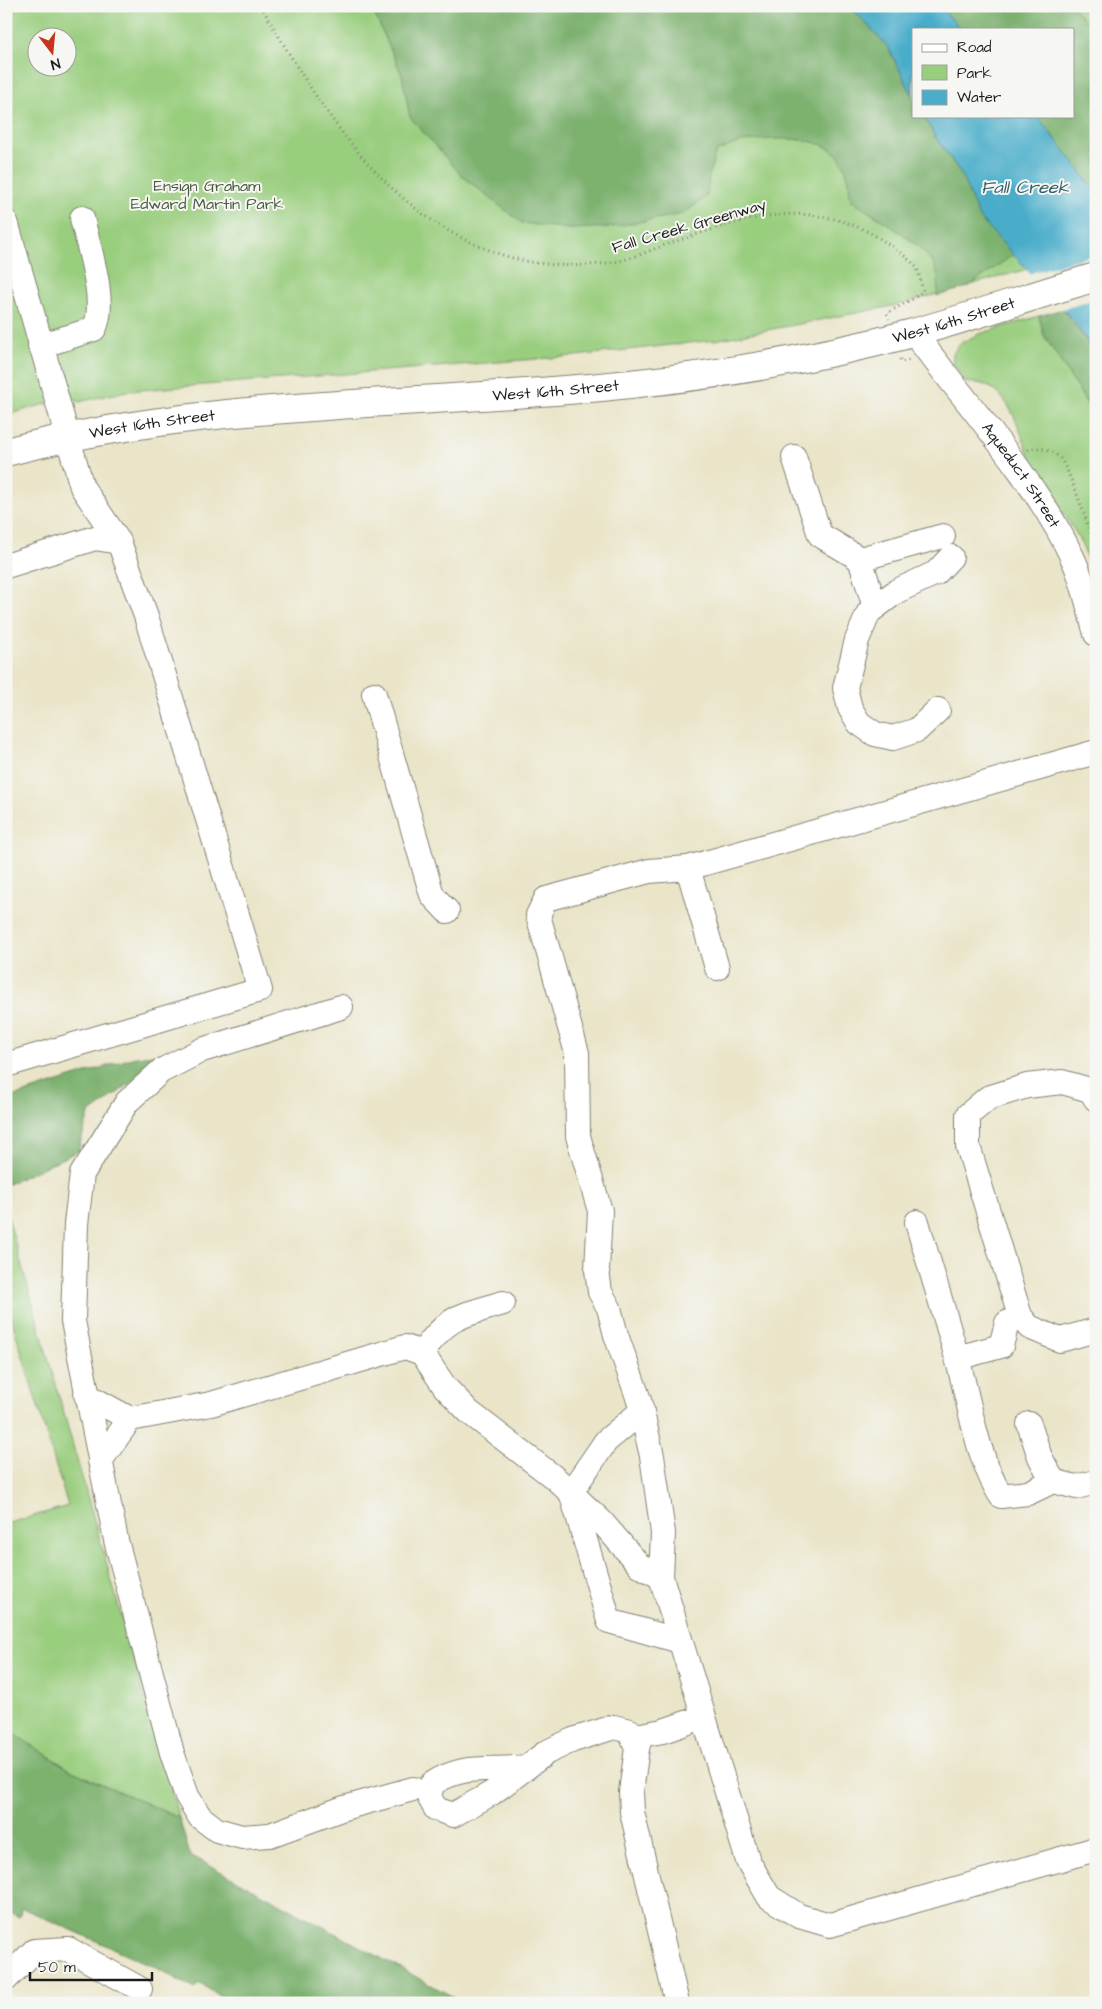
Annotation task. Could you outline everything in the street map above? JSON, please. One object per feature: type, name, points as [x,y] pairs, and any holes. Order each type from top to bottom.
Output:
[{"type":"main road","name":"West 16th Street","points":[[6,452],[66,436],[143,422],[198,416],[650,382],[772,365],[914,333],[1096,277]]},
{"type":"street","points":[[40,346],[94,329],[99,320],[99,299],[82,218]]},
{"type":"street","points":[[6,222],[40,346],[82,487],[119,542],[146,616],[260,990],[6,1064]]},
{"type":"street","name":"Aqueduct Street","points":[[914,333],[1010,459],[1064,541],[1075,563],[1096,634]]},
{"type":"street","points":[[794,457],[820,535],[860,559],[949,558],[897,590],[869,612],[857,640],[845,688],[850,708],[859,723],[875,734],[893,738],[917,730],[938,710]]},
{"type":"street","points":[[6,566],[95,538],[119,542]]},
{"type":"street","points":[[860,559],[876,607]]},
{"type":"street","points":[[374,694],[432,895],[447,911]]},
{"type":"street","points":[[1096,752],[688,868],[649,871],[546,899],[538,915],[577,1053],[578,1136],[600,1211],[596,1270],[600,1292],[609,1308],[616,1335],[642,1410],[652,1456],[662,1533],[660,1577],[748,1861],[769,1897],[799,1916],[830,1925],[1096,1849]]},
{"type":"street","points":[[688,868],[717,968]]},
{"type":"street","points":[[341,1007],[202,1050],[161,1072],[128,1102],[82,1174],[76,1224],[73,1321],[116,1540],[172,1753],[187,1796],[200,1816],[217,1830],[242,1837],[270,1835],[344,1808],[425,1790],[448,1774],[473,1768],[503,1770],[527,1767]]},
{"type":"street","points":[[1096,1099],[1090,1090],[1062,1082],[1026,1086],[988,1098],[968,1116],[968,1146],[1020,1316],[1029,1327],[1060,1340],[1096,1330]]},
{"type":"street","points":[[916,1222],[957,1358],[977,1434],[992,1482],[1001,1496],[1028,1493],[1053,1481],[1076,1487],[1096,1482]]},
{"type":"street","points":[[422,1353],[435,1333],[454,1318],[503,1303]]},
{"type":"street","points":[[957,1358],[1001,1346],[1007,1323],[1020,1316]]},
{"type":"street","points":[[86,1394],[130,1419],[210,1404],[405,1347],[422,1353],[445,1387],[469,1412],[571,1492],[601,1521],[638,1565],[660,1577]]},
{"type":"street","points":[[571,1492],[606,1441],[642,1410]]},
{"type":"street","points":[[100,1461],[130,1419]]},
{"type":"street","points":[[1029,1424],[1040,1457],[1053,1481]]},
{"type":"street","points":[[571,1492],[609,1622],[680,1641]]},
{"type":"street","points":[[425,1790],[436,1809],[453,1815],[474,1805],[547,1752],[597,1730],[614,1727],[636,1738],[703,1717]]},
{"type":"street","points":[[636,1738],[631,1792],[632,1812],[677,2003]]},
{"type":"street","points":[[6,1979],[34,1952],[68,1949],[140,1989]]},
{"type":"path","name":"Fall Creek Greenway","points":[[261,6],[301,75],[371,168],[405,202],[448,231],[489,251],[545,266],[615,262],[708,231],[772,214],[820,214],[854,224],[880,239],[916,267],[924,291],[913,300],[887,313]]},
{"type":"path","points":[[1025,451],[1032,448],[1044,448],[1060,459],[1072,484],[1096,549]]},
{"type":"green space","name":"Ensign Graham Edward Martin Park","points":[[6,6],[1096,6],[1096,250],[898,305],[715,340],[575,356],[127,391],[79,402],[71,397],[6,415]]},
{"type":"green space","points":[[371,6],[850,6],[888,47],[912,94],[912,118],[925,118],[934,135],[960,172],[979,217],[1014,254],[968,287],[937,296],[938,276],[934,265],[915,244],[852,201],[846,171],[841,160],[833,151],[810,141],[795,139],[766,139],[742,142],[716,152],[709,174],[707,196],[683,214],[612,227],[569,229],[522,223],[462,176],[410,117],[402,75]]},
{"type":"green space","points":[[939,6],[1072,6],[1096,32],[1096,193],[1039,118],[1074,118],[1074,28],[960,28]]},
{"type":"green space","points":[[1063,309],[1096,354],[1096,418],[1044,335],[1039,316]]},
{"type":"green space","points":[[1039,316],[1044,335],[1096,418],[1096,588],[1080,541],[1033,466],[1015,418],[1006,403],[996,391],[983,384],[966,383],[953,363],[953,354],[959,344],[979,334]]},
{"type":"green space","points":[[171,1053],[89,1114],[78,1151],[6,1185],[6,1099],[135,1057]]},
{"type":"green space","points":[[6,1210],[179,1818],[72,1771],[6,1729],[6,1524],[68,1506],[6,1301]]},
{"type":"green space","points":[[6,1729],[72,1771],[179,1818],[190,1855],[459,2000],[459,2003],[233,2003],[198,1983],[194,1989],[155,1967],[22,1908],[19,1917],[6,1911]]},
{"type":"water","points":[[850,6],[939,6],[960,28],[912,28],[912,94],[888,47]]},
{"type":"water","name":"Fall Creek","points":[[925,118],[1039,118],[1076,165],[1096,193],[1096,354],[1073,320],[979,217],[960,172],[934,135]]},
{"type":"pier","points":[[1096,254],[1096,299],[1060,310],[1028,274]]}]
